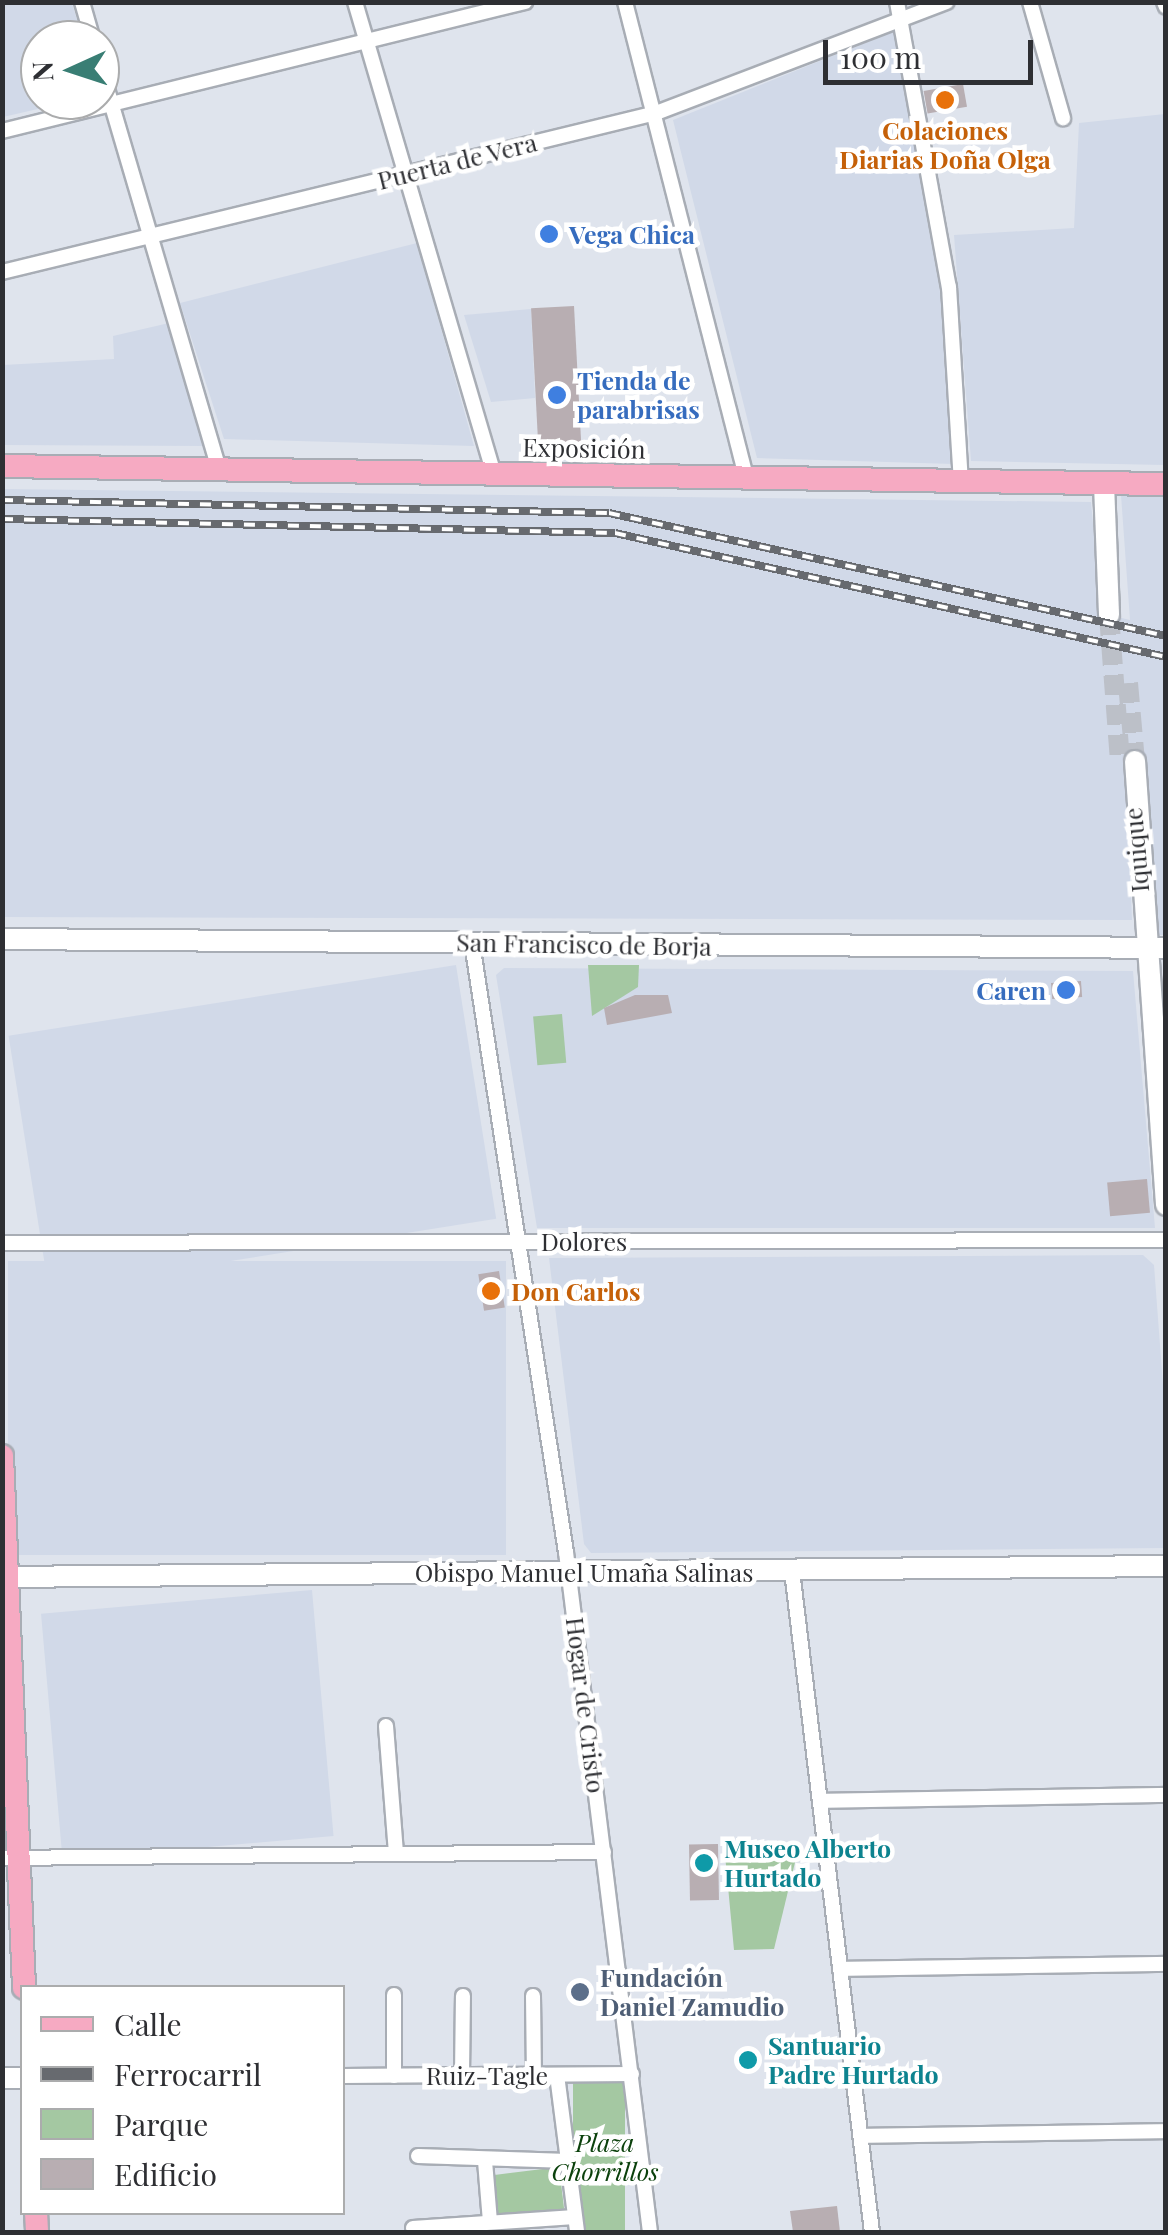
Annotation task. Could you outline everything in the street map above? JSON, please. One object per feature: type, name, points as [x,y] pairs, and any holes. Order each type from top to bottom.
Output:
[{"type":"main road","name":"Exposición","points":[[2,466],[1166,484]]},
{"type":"main road","points":[[2,1456],[15,1822],[10,1858],[24,1985]]},
{"type":"main road","points":[[2,1765],[15,1822]]},
{"type":"street","points":[[356,2],[494,474]]},
{"type":"street","points":[[120,102],[524,2]]},
{"type":"street","points":[[625,2],[746,477]]},
{"type":"street","name":"Puerta de Vera","points":[[2,272],[656,113],[899,8],[946,2]]},
{"type":"street","points":[[1030,2],[1063,118]]},
{"type":"street","points":[[899,8],[949,287],[961,482]]},
{"type":"street","points":[[2,132],[49,120]]},
{"type":"street","points":[[117,120],[220,469]]},
{"type":"street","points":[[1104,484],[1116,616]]},
{"type":"street","name":"Iquique","points":[[1128,761],[1155,948],[1166,1205]]},
{"type":"street","name":"San Francisco de Borja","points":[[2,939],[1155,948]]},
{"type":"street","name":"Hogar de Cristo","points":[[472,942],[569,1572],[650,2232]]},
{"type":"street","name":"Dolores","points":[[2,1243],[1166,1240]]},
{"type":"street","name":"Obispo Manuel Umaña Salinas","points":[[7,1577],[1166,1566]]},
{"type":"street","points":[[792,1571],[872,2232]]},
{"type":"street","points":[[386,1726],[396,1854]]},
{"type":"street","points":[[820,1802],[1166,1795]]},
{"type":"street","points":[[10,1858],[604,1852]]},
{"type":"street","points":[[840,1969],[1166,1964]]},
{"type":"street","points":[[394,1996],[394,2076]]},
{"type":"street","points":[[462,2075],[463,1996]]},
{"type":"street","points":[[533,1996],[534,2075]]},
{"type":"street","points":[[413,2228],[490,2222],[576,2225],[557,2074]]},
{"type":"street","name":"Ruiz-Tagle","points":[[345,2076],[632,2074]]},
{"type":"street","points":[[861,2136],[1166,2131]]},
{"type":"street","points":[[418,2156],[485,2162],[568,2161]]},
{"type":"street","points":[[485,2162],[490,2222]]},
{"type":"shaded area","points":[[2,3],[72,3],[77,20],[20,20],[20,113],[3,117]]},
{"type":"shaded area","points":[[897,30],[939,281],[954,464],[757,458],[673,120]]},
{"type":"shaded area","points":[[1165,114],[1165,465],[971,461],[954,235],[1074,228],[1079,123]]},
{"type":"shaded area","points":[[417,243],[474,446],[224,439],[180,303]]},
{"type":"shaded area","points":[[531,309],[535,398],[491,402],[464,315]]},
{"type":"shaded area","points":[[169,323],[207,446],[3,445],[3,365],[114,359],[113,336]]},
{"type":"shaded area","points":[[3,489],[1091,502],[1101,613],[1130,620],[1121,495],[1165,495],[1165,935],[1155,935],[1146,764],[1126,768],[1132,920],[3,917]]},
{"type":"shaded area","points":[[456,965],[496,1219],[49,1290],[9,1036]]},
{"type":"shaded area","points":[[504,968],[1133,971],[1155,1228],[537,1228],[496,975]]},
{"type":"shaded area","points":[[1143,1255],[1154,1265],[1165,1412],[1165,1548],[591,1553],[584,1544],[549,1258]]},
{"type":"shaded area","points":[[8,1261],[506,1261],[506,1555],[8,1555]]},
{"type":"shaded area","points":[[312,1590],[334,1836],[63,1860],[41,1614]]},
{"type":"green space","points":[[588,965],[639,965],[638,987],[592,1016]]},
{"type":"green space","points":[[562,1014],[566,1063],[537,1065],[533,1017]]},
{"type":"green space","points":[[798,1850],[774,1949],[734,1950],[725,1855]]},
{"type":"green space","name":"Plaza Chorrillos","points":[[573,2082],[625,2082],[625,2232],[573,2232]]},
{"type":"green space","points":[[559,2167],[564,2209],[496,2217],[491,2175]]},
{"type":"building","name":"Colaciones Diarias Doña Olga","points":[[963,84],[967,107],[928,114],[924,91]]},
{"type":"building","name":"Tienda de parabrisas","points":[[574,306],[582,453],[539,455],[531,308]]},
{"type":"building","name":"Caren","points":[[1081,981],[1082,997],[1052,999],[1051,983]]},
{"type":"building","points":[[635,995],[668,995],[672,1013],[607,1025],[604,1008]]},
{"type":"building","points":[[1147,1179],[1150,1213],[1110,1216],[1107,1182]]},
{"type":"building","name":"Don Carlos","points":[[499,1271],[505,1308],[484,1311],[478,1274]]},
{"type":"building","name":"Museo Alberto Hurtado","points":[[718,1844],[719,1900],[690,1900],[689,1845]]},
{"type":"building","points":[[837,2206],[840,2232],[793,2232],[790,2211]]},
{"type":"tunnel","points":[[1109,615],[1120,762]]},
{"type":"tunnel","points":[[1128,683],[1135,761]]},
{"type":"railway","points":[[2,500],[609,513],[1166,636]]},
{"type":"railway","points":[[2,519],[615,533],[1166,657]]},
{"type":"place","name":"Colaciones Diarias Doña Olga","points":[[945,100]]},
{"type":"place","name":"Vega Chica","points":[[549,234]]},
{"type":"place","name":"Tienda de parabrisas","points":[[557,395]]},
{"type":"place","name":"Caren","points":[[1066,990]]},
{"type":"place","name":"Don Carlos","points":[[491,1291]]},
{"type":"place","name":"Museo Alberto Hurtado","points":[[704,1863]]},
{"type":"place","name":"Fundación Daniel Zamudio","points":[[580,1992]]},
{"type":"place","name":"Santuario Padre Hurtado","points":[[748,2060]]}]
